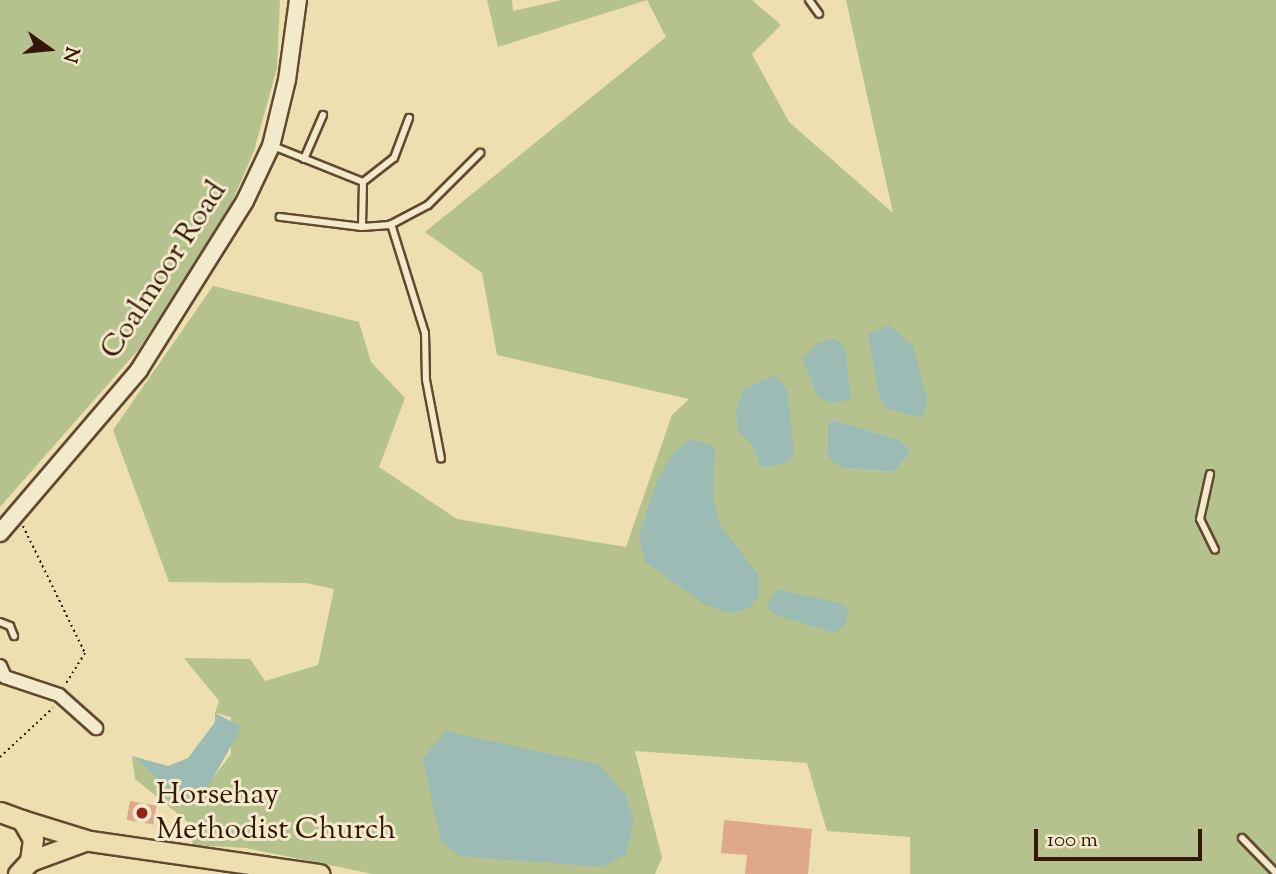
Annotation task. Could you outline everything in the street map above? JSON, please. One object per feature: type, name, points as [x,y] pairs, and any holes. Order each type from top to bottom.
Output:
[{"type":"main road","points":[[0,812],[90,841],[320,874]]},
{"type":"main road","points":[[22,820],[33,839],[26,868]]},
{"type":"main road","points":[[26,868],[60,846],[90,841]]},
{"type":"street","name":"Coalmoor Road","points":[[0,533],[16,517],[171,325],[246,201],[271,146],[288,80],[298,0]]},
{"type":"street","points":[[0,666],[5,677],[59,695],[96,728]]},
{"type":"lane","points":[[809,0],[819,14]]},
{"type":"lane","points":[[304,159],[323,114]]},
{"type":"lane","points":[[363,182],[394,158],[409,118]]},
{"type":"lane","points":[[271,146],[363,182]]},
{"type":"lane","points":[[280,217],[362,227],[391,224],[428,205],[480,153]]},
{"type":"lane","points":[[362,227],[363,182]]},
{"type":"lane","points":[[391,224],[425,333],[426,380],[441,459]]},
{"type":"lane","points":[[1210,474],[1200,519],[1215,550]]},
{"type":"lane","points":[[0,622],[10,625],[14,635]]},
{"type":"lane","points":[[1242,838],[1276,873]]},
{"type":"path","points":[[16,517],[36,543],[75,640]]},
{"type":"path","points":[[0,757],[31,732]]},
{"type":"green space","points":[[0,0],[280,0],[277,68],[254,151],[226,216],[138,350],[0,507]]},
{"type":"green space","points":[[487,0],[512,0],[513,11],[562,0],[647,0],[498,47]]},
{"type":"green space","points":[[647,0],[752,0],[781,25],[752,54],[789,122],[893,213],[846,0],[1276,0],[1276,874],[910,874],[910,837],[827,831],[807,763],[635,751],[662,858],[655,874],[373,874],[246,848],[193,845],[188,822],[135,779],[132,756],[184,803],[208,784],[231,754],[231,717],[215,713],[219,701],[184,658],[250,659],[265,681],[318,665],[334,589],[306,583],[169,582],[113,430],[213,286],[359,322],[371,362],[405,398],[379,467],[457,519],[626,547],[672,415],[689,399],[497,355],[482,273],[425,232],[666,37]],"holes":[[[834,420],[903,441],[910,453],[894,472],[845,468],[827,453],[828,424]]]},
{"type":"water","points":[[889,325],[913,346],[927,400],[923,418],[885,408],[878,392],[868,334]]},
{"type":"water","points":[[836,339],[845,347],[851,400],[831,403],[818,397],[802,359],[818,343]]},
{"type":"water","points":[[775,375],[787,389],[794,451],[788,463],[761,467],[752,444],[739,433],[736,414],[743,389]]},
{"type":"water","points":[[834,420],[903,441],[910,453],[894,472],[845,468],[831,461],[827,453],[828,424]]},
{"type":"water","points":[[690,439],[715,447],[713,497],[719,523],[759,576],[759,594],[751,607],[732,613],[707,606],[645,562],[639,537],[655,486],[672,454]]},
{"type":"water","points":[[777,589],[838,603],[848,608],[846,623],[835,633],[776,615],[766,608]]},
{"type":"water","points":[[215,713],[242,727],[198,804],[184,803],[132,756],[168,766],[188,758],[215,722]]},
{"type":"water","points":[[445,731],[600,765],[626,795],[634,822],[626,855],[601,867],[460,856],[441,842],[423,759]]},
{"type":"building","name":"Horsehay Methodist Church","points":[[130,801],[157,806],[153,824],[127,820]]},
{"type":"building","points":[[724,820],[812,829],[808,874],[745,874],[747,855],[721,853]]},
{"type":"place","name":"Horsehay Methodist Church","points":[[142,813]]}]
